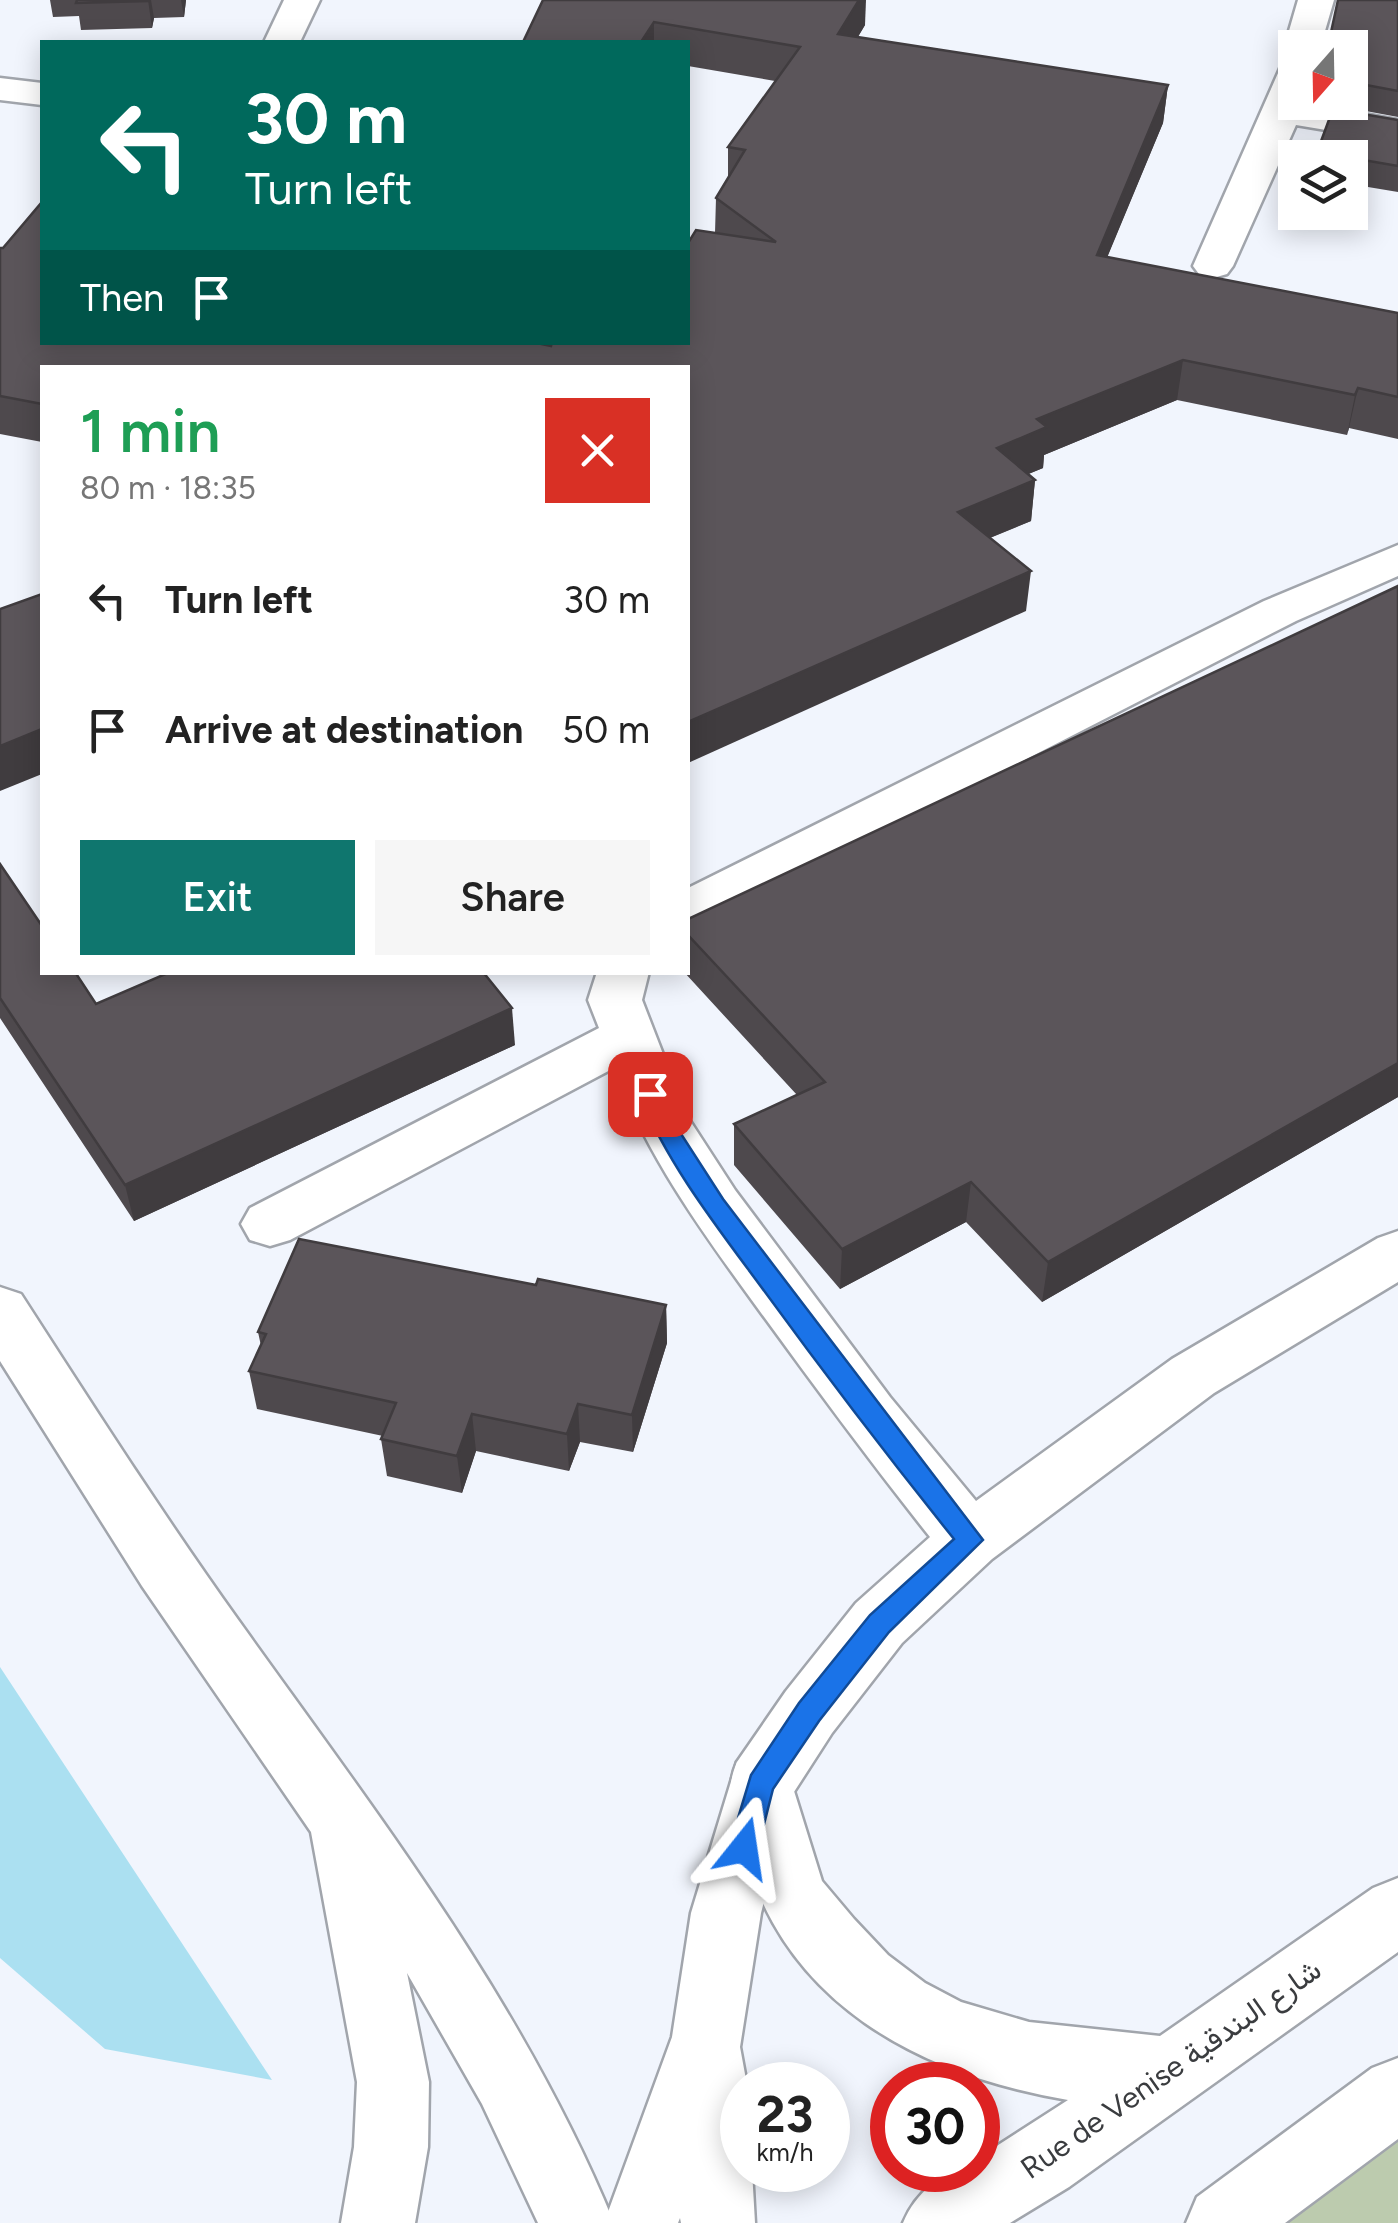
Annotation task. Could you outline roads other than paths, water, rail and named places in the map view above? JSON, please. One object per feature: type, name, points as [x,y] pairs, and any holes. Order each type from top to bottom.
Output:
[{"type":"main road","points":[[283,40],[302,0]]},
{"type":"main road","points":[[1307,30],[1316,0]]},
{"type":"main road","points":[[0,90],[40,94]]},
{"type":"main road","points":[[1212,266],[1279,120]]},
{"type":"main road","points":[[1331,120],[1398,131]]},
{"type":"main road","points":[[690,909],[1280,612],[1398,559]]},
{"type":"main road","points":[[621,975],[615,1000],[662,1122],[715,1206],[869,1415],[970,1540]]},
{"type":"main road","points":[[270,1224],[628,1037]]},
{"type":"main road","points":[[642,2223],[708,2037],[726,1913],[761,1784],[809,1712],[879,1623],[970,1540],[1194,1376],[1398,1254]]},
{"type":"main road","points":[[0,1311],[164,1567],[426,1940],[490,2048],[577,2223]]},
{"type":"main road","points":[[761,1784],[796,1902],[844,1963],[888,2003],[938,2031],[1022,2059],[1094,2070],[1172,2072]]},
{"type":"main road","points":[[340,1816],[393,2082],[391,2147],[378,2223]]},
{"type":"main road","name":"Rue de Venise شارع البندقية","points":[[940,2223],[1043,2161],[1398,1911]]},
{"type":"main road","points":[[708,2037],[718,2223]]},
{"type":"main road","points":[[1223,2223],[1398,2094]]},
{"type":"water","points":[[0,1667],[272,2080],[105,2049],[0,1958]]}]
